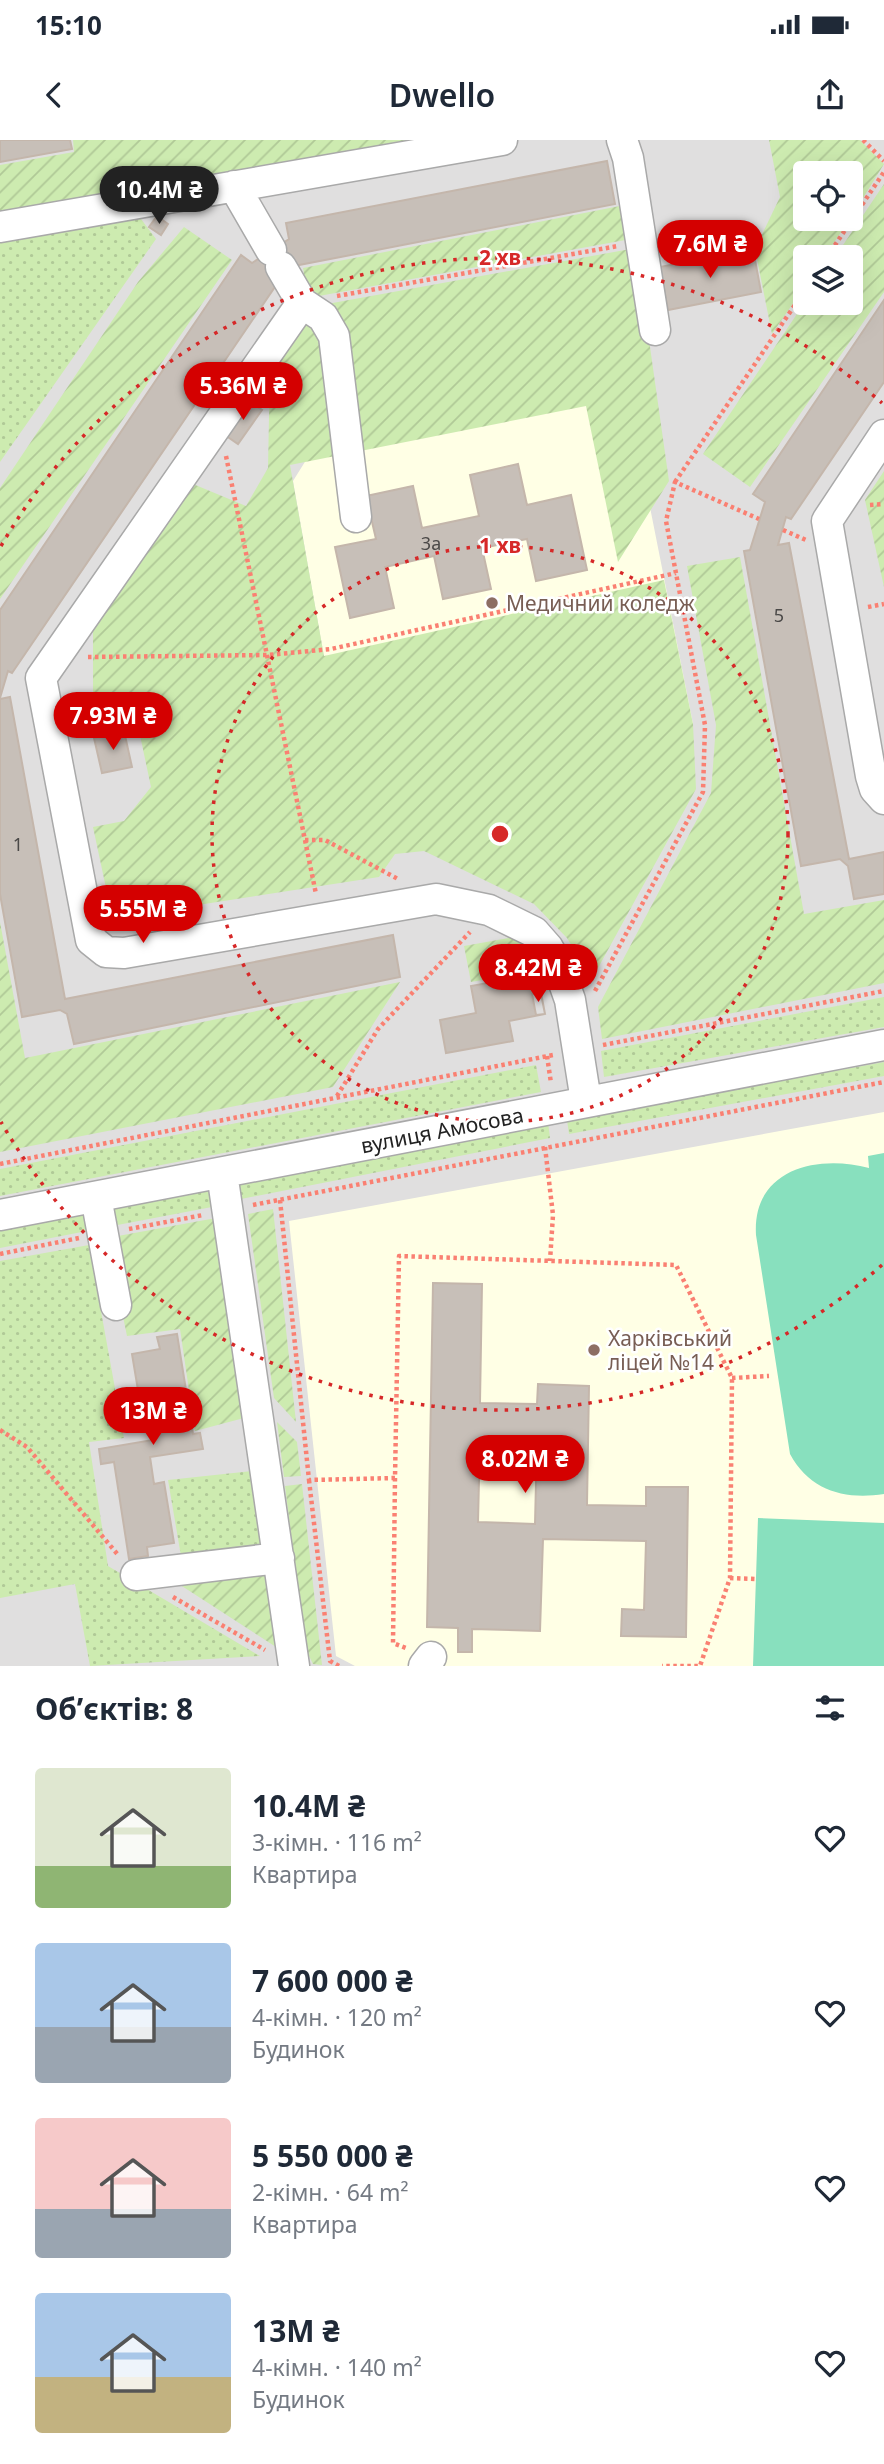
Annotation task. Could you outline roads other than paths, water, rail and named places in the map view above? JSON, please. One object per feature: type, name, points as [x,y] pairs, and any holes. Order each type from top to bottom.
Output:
[{"type":"street","points":[[0,227],[502,140]]},
{"type":"street","points":[[622,140],[628,158],[654,330]]},
{"type":"street","points":[[234,186],[302,303],[323,317],[334,336],[356,516]]},
{"type":"street","points":[[302,303],[41,678],[88,926],[96,945],[106,952],[124,953],[436,899],[489,910],[534,932],[548,948],[570,1000],[586,1101]]},
{"type":"street","points":[[884,435],[827,521],[871,776],[875,789],[884,799]]},
{"type":"street","name":"вулиця Амосова","points":[[0,1215],[884,1045]]},
{"type":"street","points":[[222,1173],[294,1666]]},
{"type":"street","points":[[96,1197],[116,1305]]},
{"type":"street","points":[[136,1575],[279,1558]]},
{"type":"place","name":"Медичний коледж","points":[[492,603]]},
{"type":"place","name":"Харківський ліцей №14","points":[[594,1350]]}]
